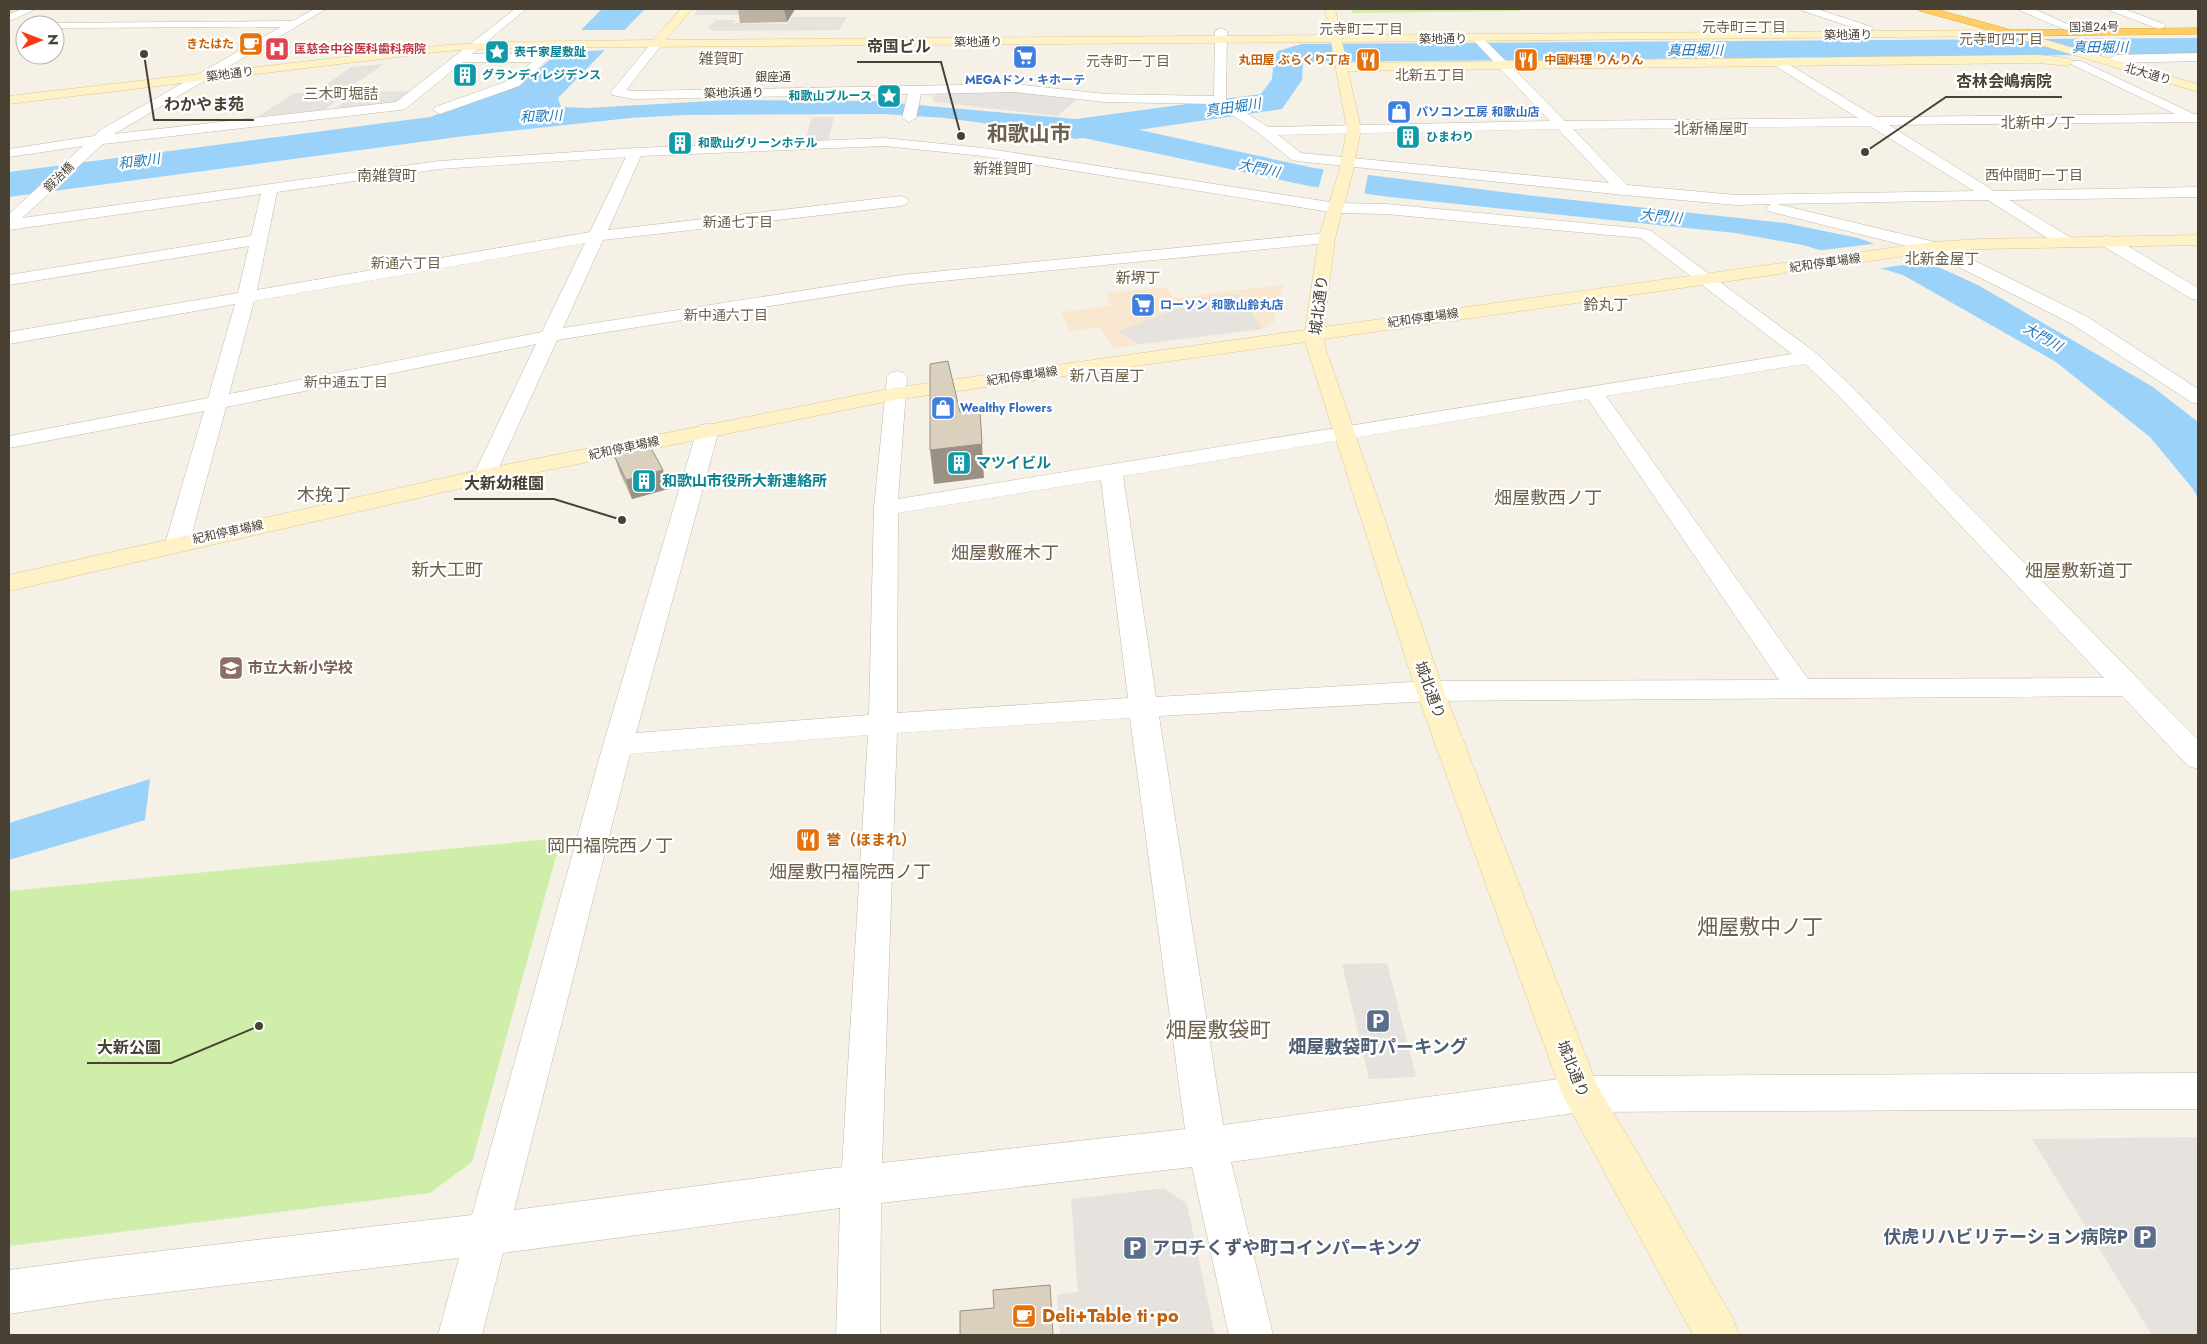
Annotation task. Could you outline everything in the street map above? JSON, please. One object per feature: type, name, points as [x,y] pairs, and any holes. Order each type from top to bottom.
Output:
[{"type":"highway","points":[[1924,9],[1941,11],[2010,30]]},
{"type":"highway","points":[[1941,11],[1990,28]]},
{"type":"highway","name":"国道24号","points":[[2010,30],[2198,26]]},
{"type":"highway","name":"国道24号","points":[[1990,28],[2028,33],[2198,31]]},
{"type":"street","points":[[9,18],[31,9]]},
{"type":"street","points":[[97,140],[321,9]]},
{"type":"street","points":[[9,153],[97,140],[400,106],[521,9]]},
{"type":"street","points":[[660,40],[687,9]]},
{"type":"street","name":"城北通り","points":[[1330,9],[1354,129],[1342,185],[1327,238],[1314,333],[1314,348],[1344,432],[1430,691],[1581,1094],[1643,1200],[1717,1335]]},
{"type":"street","points":[[1807,9],[1868,29]]},
{"type":"street","points":[[2026,9],[2070,28]]},
{"type":"street","points":[[2115,9],[2160,26]]},
{"type":"street","points":[[1941,11],[1954,21],[1954,25],[1943,28]]},
{"type":"street","points":[[65,25],[295,24]]},
{"type":"street","name":"築地通り","points":[[9,95],[479,43],[1222,35],[1339,49],[1868,29],[1990,28]]},
{"type":"street","name":"築地通り","points":[[1339,49],[1477,38],[2010,30],[2046,44],[2067,47]]},
{"type":"street","points":[[2028,33],[2067,47]]},
{"type":"street","points":[[1222,35],[1222,102]]},
{"type":"street","points":[[1477,38],[1624,190]]},
{"type":"street","name":"築地浜通り","points":[[660,40],[617,92],[634,95],[914,95]]},
{"type":"street","name":"北大通り","points":[[2067,47],[2089,51],[2117,62],[2198,83]]},
{"type":"street","name":"北大通り","points":[[2067,47],[2198,88]]},
{"type":"street","points":[[1339,49],[1494,56],[1778,62],[2055,59],[2100,68],[2117,62],[2198,57]]},
{"type":"street","points":[[440,110],[515,83],[543,58],[461,58]]},
{"type":"street","points":[[1778,62],[1994,195],[2067,243]]},
{"type":"street","points":[[2077,64],[2197,118]]},
{"type":"street","name":"築地通り","points":[[9,100],[207,74]]},
{"type":"street","points":[[628,78],[648,78]]},
{"type":"street","points":[[909,118],[914,95],[1014,88],[1105,98],[1222,102],[1265,131],[1297,157],[1386,209],[1645,234],[1810,357],[2198,758]]},
{"type":"street","points":[[1265,131],[1561,125],[2197,118]]},
{"type":"street","name":"鍜治橋","points":[[9,224],[97,140]]},
{"type":"street","points":[[9,224],[439,165],[636,152],[884,142],[1342,185],[1624,190],[1736,200],[2198,192]]},
{"type":"street","points":[[484,476],[636,152]]},
{"type":"street","points":[[177,544],[246,298],[270,189]]},
{"type":"street","points":[[1736,200],[1933,247],[2079,320],[2198,398]]},
{"type":"street","points":[[9,338],[598,236],[901,201]]},
{"type":"street","points":[[9,442],[549,336],[902,280],[1327,238]]},
{"type":"street","points":[[9,280],[258,240]]},
{"type":"street","name":"紀和停車場線","points":[[9,583],[484,476],[708,430],[895,386],[1314,333],[1831,263],[1933,247],[2198,240]]},
{"type":"street","points":[[2107,241],[2198,295]]},
{"type":"street","points":[[886,508],[1810,357]]},
{"type":"street","points":[[858,1335],[861,1185],[883,724],[886,508],[895,386]]},
{"type":"street","points":[[1593,392],[1800,689]]},
{"type":"street","points":[[460,1335],[618,745],[708,430]]},
{"type":"street","points":[[1111,471],[1143,707],[1207,1146],[1250,1335]]},
{"type":"street","points":[[618,745],[883,724],[1430,691],[2129,687]]},
{"type":"street","points":[[9,1292],[100,1279],[486,1234],[861,1185],[1207,1146],[1581,1094],[2198,1091]]},
{"type":"shaded area","points":[[699,9],[748,9],[743,15],[693,15]]},
{"type":"shaded area","points":[[792,17],[847,17],[839,30],[715,31],[708,28],[716,20],[736,20],[733,23],[788,24]]},
{"type":"shaded area","points":[[384,64],[344,91],[335,92],[349,92],[321,112],[254,119],[295,93],[315,93],[351,67]]},
{"type":"shaded area","points":[[412,91],[396,104],[330,112],[358,92]]},
{"type":"shaded area","points":[[1010,91],[1078,99],[1057,116],[935,102],[932,98],[936,94],[945,93]]},
{"type":"shaded area","points":[[812,117],[834,117],[828,141],[804,142]]},
{"type":"shaded area","points":[[1283,285],[1274,322],[1262,329],[1113,348],[1100,327],[1070,331],[1061,312],[1111,306],[1106,293],[1166,287],[1173,298]]},
{"type":"shaded area","points":[[1240,294],[1262,329],[1139,344],[1117,332],[1204,298]]},
{"type":"shaded area","name":"畑屋敷袋町パーキング","points":[[1387,963],[1416,1077],[1369,1079],[1342,964]]},
{"type":"shaded area","name":"伏虎リハビリテーション病院P","points":[[2198,1137],[2198,1335],[2152,1335],[2032,1139]]},
{"type":"shaded area","name":"アロチくずや町コインパーキング","points":[[1164,1188],[1187,1204],[1215,1335],[1060,1335],[1057,1295],[1078,1292],[1071,1199]]},
{"type":"green space","points":[[1351,9],[1519,9],[1521,11],[1352,13]]},
{"type":"green space","points":[[561,838],[472,1162],[430,1193],[9,1246],[9,891]]},
{"type":"water","points":[[602,9],[645,9],[558,98],[561,107],[588,108],[730,100],[873,101],[1086,120],[1155,115],[1164,120],[1135,129],[1314,168],[1518,194],[1785,223],[1858,238],[1936,266],[1978,285],[2153,387],[2198,422],[2198,498],[2193,489],[2150,437],[2056,362],[1903,275],[1803,245],[1735,233],[1390,197],[1309,186],[1065,134],[945,118],[884,114],[684,115],[630,118],[465,136],[9,197],[9,172],[430,117],[521,84],[558,53]]},
{"type":"water","points":[[150,779],[145,820],[9,860],[9,823]]},
{"type":"pier","points":[[577,30],[627,30],[608,50],[557,51]]},
{"type":"pier","points":[[1324,168],[1368,174],[1364,196],[1318,190]]},
{"type":"pier","points":[[1880,243],[1930,261],[1876,269],[1815,251]]},
{"type":"building","points":[[948,361],[960,412],[980,411],[982,444],[930,450],[930,364]]},
{"type":"building","points":[[650,446],[663,470],[626,480],[614,455]]},
{"type":"building","points":[[1050,1285],[1053,1335],[960,1335],[960,1311],[994,1308],[993,1290]]},
{"type":"waterway","name":"真田堀川","points":[[1076,129],[1271,102],[1287,80],[1288,57],[1301,53],[2198,46]]},
{"type":"place","name":"きたはた","points":[[251,44]]},
{"type":"place","name":"匡慈会中谷医科歯科病院","points":[[277,49]]},
{"type":"place","name":"表千家屋敷趾","points":[[497,52]]},
{"type":"place","name":"わかやま苑","points":[[144,54]]},
{"type":"place","name":"MEGAドン・キホーテ","points":[[1025,57]]},
{"type":"place","name":"丸田屋 ぶらくり丁店","points":[[1368,60]]},
{"type":"place","name":"中国料理 りんりん","points":[[1526,60]]},
{"type":"place","name":"グランディレジデンス","points":[[465,75]]},
{"type":"place","name":"和歌山ブルース","points":[[889,96]]},
{"type":"place","name":"パソコン工房 和歌山店","points":[[1399,112]]},
{"type":"place","name":"帝国ビル","points":[[961,136]]},
{"type":"place","name":"ひまわり","points":[[1408,137]]},
{"type":"place","name":"和歌山グリーンホテル","points":[[680,143]]},
{"type":"place","name":"杏林会嶋病院","points":[[1865,152]]},
{"type":"place","name":"ローソン 和歌山鈴丸店","points":[[1143,305]]},
{"type":"place","name":"Wealthy Flowers","points":[[943,408]]},
{"type":"place","name":"マツイビル","points":[[959,463]]},
{"type":"place","name":"和歌山市役所大新連絡所","points":[[644,481]]},
{"type":"place","name":"大新幼稚園","points":[[622,520]]},
{"type":"place","name":"市立大新小学校","points":[[231,668]]},
{"type":"place","name":"誉（ほまれ）","points":[[808,840]]},
{"type":"place","name":"畑屋敷袋町パーキング","points":[[1378,1021]]},
{"type":"place","name":"大新公園","points":[[259,1026]]},
{"type":"place","name":"伏虎リハビリテーション病院P","points":[[2145,1237]]},
{"type":"place","name":"アロチくずや町コインパーキング","points":[[1135,1248]]},
{"type":"place","name":"Deli+Table ti･po","points":[[1024,1316]]},
{"type":"district","name":"元寺町三丁目","points":[[1744,27]]},
{"type":"district","name":"元寺町二丁目","points":[[1361,29]]},
{"type":"district","name":"元寺町四丁目","points":[[2001,39]]},
{"type":"district","name":"雑賀町","points":[[721,59]]},
{"type":"district","name":"元寺町一丁目","points":[[1128,61]]},
{"type":"district","name":"北新五丁目","points":[[1430,75]]},
{"type":"district","name":"三木町堀詰","points":[[341,94]]},
{"type":"district","name":"北新中ノ丁","points":[[2038,123]]},
{"type":"district","name":"北新桶屋町","points":[[1711,129]]},
{"type":"district","name":"和歌山市","points":[[1029,134]]},
{"type":"district","name":"新雑賀町","points":[[1003,169]]},
{"type":"district","name":"西仲間町一丁目","points":[[2034,175]]},
{"type":"district","name":"南雑賀町","points":[[387,176]]},
{"type":"district","name":"新通七丁目","points":[[738,222]]},
{"type":"district","name":"北新金屋丁","points":[[1942,259]]},
{"type":"district","name":"新通六丁目","points":[[406,263]]},
{"type":"district","name":"新堺丁","points":[[1138,278]]},
{"type":"district","name":"鈴丸丁","points":[[1606,305]]},
{"type":"district","name":"新中通六丁目","points":[[726,315]]},
{"type":"district","name":"新八百屋丁","points":[[1107,376]]},
{"type":"district","name":"新中通五丁目","points":[[346,382]]},
{"type":"district","name":"木挽丁","points":[[324,495]]},
{"type":"district","name":"畑屋敷西ノ丁","points":[[1548,498]]},
{"type":"district","name":"畑屋敷雁木丁","points":[[1005,553]]},
{"type":"district","name":"新大工町","points":[[447,570]]},
{"type":"district","name":"畑屋敷新道丁","points":[[2079,571]]},
{"type":"district","name":"岡円福院西ノ丁","points":[[610,846]]},
{"type":"district","name":"畑屋敷円福院西ノ丁","points":[[850,872]]},
{"type":"district","name":"畑屋敷中ノ丁","points":[[1760,927]]},
{"type":"district","name":"畑屋敷袋町","points":[[1218,1030]]},
{"type":"water label","name":"和歌川","points":[[541,116]]},
{"type":"water label","name":"和歌川","points":[[139,161]]},
{"type":"water label","name":"大門川","points":[[1259,168]]},
{"type":"water label","name":"大門川","points":[[1661,216]]},
{"type":"water label","name":"大門川","points":[[2043,337]]}]
